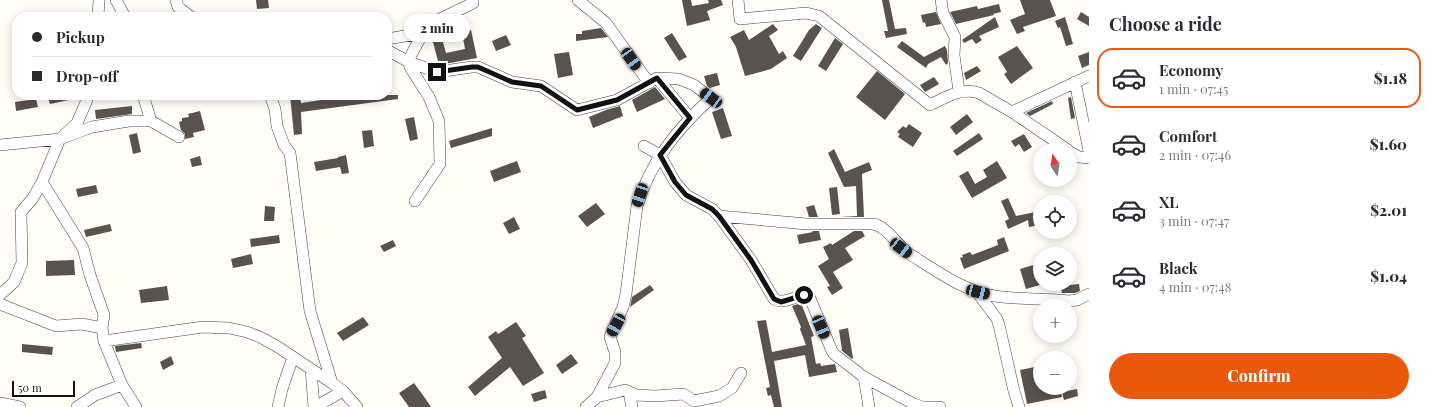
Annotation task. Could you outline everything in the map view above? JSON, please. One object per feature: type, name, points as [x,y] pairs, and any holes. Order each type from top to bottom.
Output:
[{"type":"street","points":[[98,12],[99,0]]},
{"type":"street","points":[[116,0],[122,12]]},
{"type":"street","points":[[176,0],[178,7],[184,12]]},
{"type":"street","points":[[415,201],[440,164],[439,122],[428,97],[410,67],[410,57],[423,33],[438,20],[473,3],[473,0]]},
{"type":"street","points":[[578,0],[606,23],[653,81],[690,118]]},
{"type":"street","points":[[738,0],[740,19],[806,13],[819,16],[930,104],[960,91],[968,90],[979,93],[1012,112],[1057,143]]},
{"type":"street","points":[[941,0],[943,13],[956,37],[954,55],[960,91]]},
{"type":"street","points":[[392,39],[423,33]]},
{"type":"street","points":[[392,53],[409,62],[437,72],[478,67],[512,82],[541,86],[577,110],[617,100],[653,81],[672,78],[683,80],[694,85],[711,98],[690,118],[660,155],[652,168],[636,206],[626,294],[623,307],[610,337],[615,352],[615,363],[597,397],[586,407]]},
{"type":"street","points":[[1012,112],[1089,76]]},
{"type":"street","points":[[1075,82],[1089,151]]},
{"type":"street","points":[[0,295],[14,282],[22,263],[21,212],[33,198],[42,182],[60,139],[77,123],[87,100]]},
{"type":"street","points":[[145,100],[151,121]]},
{"type":"street","points":[[272,100],[275,109],[277,126],[284,145],[290,153],[310,311],[332,383]]},
{"type":"street","points":[[0,145],[60,139],[92,127],[129,121],[151,121],[179,137]]},
{"type":"street","points":[[644,146],[660,155],[675,182],[686,195],[712,209],[719,216],[751,260],[774,299],[781,302],[804,295],[809,296],[832,351],[837,357],[864,377],[914,404],[922,407],[940,407]]},
{"type":"street","points":[[1077,155],[1089,158]]},
{"type":"street","points":[[42,182],[83,248],[104,315],[102,328],[104,341],[122,385],[136,407]]},
{"type":"street","points":[[719,216],[807,224],[879,225],[908,253],[961,285],[978,292],[996,296],[1069,301],[1077,300],[1089,294]]},
{"type":"street","points":[[978,292],[997,319],[1019,407]]},
{"type":"street","points":[[0,304],[56,326],[82,324],[102,328]]},
{"type":"street","points":[[104,341],[203,327],[222,327],[247,332],[262,338],[332,383],[343,391],[357,407]]},
{"type":"street","points":[[278,407],[282,389],[293,357]]},
{"type":"street","points":[[312,370],[314,407],[343,391]]},
{"type":"street","points":[[597,397],[625,390],[636,395],[683,394],[694,401],[719,396],[732,388],[741,373]]},
{"type":"street","points":[[864,377],[870,407]]},
{"type":"street","points":[[77,407],[95,395],[122,385]]},
{"type":"street","points":[[629,392],[632,407]]},
{"type":"street","points":[[0,403],[20,407]]},
{"type":"building","points":[[256,0],[268,0],[269,8],[257,9]]},
{"type":"building","points":[[682,0],[691,0],[692,6],[709,3],[708,0],[721,0],[723,5],[707,11],[710,20],[687,26]]},
{"type":"building","points":[[882,0],[889,0],[895,29],[906,28],[907,34],[886,38],[884,31],[888,31]]},
{"type":"building","points":[[1020,0],[1050,0],[1056,16],[1023,27],[1025,31],[1017,34],[1010,20],[1025,14]]},
{"type":"building","points":[[999,4],[1001,12],[956,24],[950,12],[977,6],[978,9]]},
{"type":"building","points":[[936,12],[941,24],[926,27],[925,22],[923,23],[921,15]]},
{"type":"building","points":[[1081,12],[1089,17],[1089,26],[1077,19]]},
{"type":"building","points":[[995,17],[999,27],[979,36],[982,40],[976,44],[972,39],[964,43],[962,40]]},
{"type":"building","points":[[1065,17],[1073,44],[1066,46],[1060,27],[1058,28],[1055,21]]},
{"type":"building","points":[[773,24],[778,30],[769,36],[779,54],[783,51],[787,58],[771,69],[745,76],[736,47],[730,37],[744,30],[749,40]]},
{"type":"building","points":[[816,24],[822,28],[801,61],[793,56],[809,30]]},
{"type":"building","points":[[601,28],[608,37],[576,41],[576,34],[582,34],[582,31]]},
{"type":"building","points":[[471,30],[477,58],[439,65],[433,42],[442,39],[446,53],[465,49],[462,32]]},
{"type":"building","points":[[672,33],[687,57],[679,61],[664,38]]},
{"type":"building","points":[[506,35],[511,45],[496,51],[492,41]]},
{"type":"building","points":[[835,38],[843,44],[826,71],[818,66]]},
{"type":"building","points":[[902,41],[924,57],[945,46],[947,50],[948,63],[946,65],[941,57],[928,64],[926,68],[897,47]]},
{"type":"building","points":[[1017,46],[1033,68],[1011,84],[1004,74],[1007,72],[998,57]]},
{"type":"building","points":[[569,52],[573,75],[558,78],[554,54]]},
{"type":"building","points":[[1089,52],[1089,65],[1082,68],[1078,56]]},
{"type":"building","points":[[977,66],[981,71],[966,80],[964,73]]},
{"type":"building","points":[[877,71],[905,94],[885,120],[856,97]]},
{"type":"building","points":[[717,73],[720,85],[710,88],[707,86],[704,76]]},
{"type":"building","points":[[934,77],[939,84],[925,92],[920,85]]},
{"type":"building","points":[[655,87],[665,99],[637,112],[632,100]]},
{"type":"building","points":[[392,95],[398,95],[398,99],[392,100]]},
{"type":"building","points":[[1071,97],[1075,118],[1071,119],[1068,98]]},
{"type":"building","points":[[36,100],[38,107],[16,111],[15,102]]},
{"type":"building","points":[[49,100],[69,100],[50,104]]},
{"type":"building","points":[[290,100],[301,100],[301,103],[321,100],[391,100],[301,112],[302,134],[294,135]]},
{"type":"building","points":[[1052,101],[1053,104],[1030,116],[1026,113]]},
{"type":"building","points":[[132,106],[132,114],[96,119],[95,110]]},
{"type":"building","points":[[620,106],[623,116],[593,128],[589,117]]},
{"type":"building","points":[[723,108],[732,136],[721,139],[712,112]]},
{"type":"building","points":[[200,111],[205,130],[193,133],[194,137],[185,139],[185,134],[181,130],[179,122],[182,121],[182,118],[189,117],[188,114]]},
{"type":"building","points":[[967,114],[973,122],[956,135],[950,127]]},
{"type":"building","points":[[414,117],[418,139],[410,141],[405,119]]},
{"type":"building","points":[[909,124],[922,133],[913,147],[898,137],[900,134],[897,132],[903,126],[906,128]]},
{"type":"building","points":[[492,128],[492,136],[451,148],[449,141]]},
{"type":"building","points":[[372,130],[374,146],[364,148],[362,131]]},
{"type":"building","points":[[137,133],[141,152],[133,154],[129,135]]},
{"type":"building","points":[[979,133],[983,139],[957,156],[953,151]]},
{"type":"building","points":[[1024,134],[1032,147],[1024,152],[1019,144],[1015,147],[1011,141]]},
{"type":"building","points":[[834,149],[845,172],[869,162],[872,170],[862,174],[864,217],[841,217],[857,216],[856,186],[844,187],[828,153]]},
{"type":"building","points":[[346,155],[349,173],[342,174],[340,167],[316,171],[314,162],[338,158]]},
{"type":"building","points":[[200,156],[202,165],[192,167],[190,159]]},
{"type":"building","points":[[517,161],[521,172],[494,182],[490,171]]},
{"type":"building","points":[[997,161],[1007,178],[972,198],[959,176],[968,171],[975,184],[987,177],[983,170]]},
{"type":"building","points":[[96,185],[98,193],[78,197],[76,189]]},
{"type":"building","points":[[837,187],[840,214],[832,215],[829,188]]},
{"type":"building","points":[[1008,198],[1016,216],[1033,212],[1033,226],[1029,227],[1028,220],[1008,229],[1005,221],[1009,219],[1001,201]]},
{"type":"building","points":[[596,203],[605,214],[587,227],[578,216]]},
{"type":"building","points":[[814,205],[818,217],[809,217],[806,207]]},
{"type":"building","points":[[265,206],[275,207],[274,221],[264,221]]},
{"type":"building","points":[[514,217],[520,229],[509,234],[503,223]]},
{"type":"building","points":[[110,224],[112,231],[86,237],[84,230]]},
{"type":"building","points":[[812,231],[819,231],[821,240],[799,244],[797,235],[813,232]]},
{"type":"building","points":[[854,231],[862,231],[865,236],[845,248],[853,260],[833,272],[843,288],[832,295],[827,287],[830,286],[818,266],[829,259],[823,247],[831,243],[832,245]]},
{"type":"building","points":[[279,235],[280,243],[251,247],[250,239]]},
{"type":"building","points":[[1004,237],[1009,251],[964,269],[960,258],[963,257],[962,255],[970,252],[972,255],[998,245],[997,240]]},
{"type":"building","points":[[393,240],[396,246],[384,252],[380,246]]},
{"type":"building","points":[[251,254],[253,264],[233,268],[231,259]]},
{"type":"building","points":[[74,260],[75,275],[46,276],[46,261]]},
{"type":"building","points":[[1033,265],[1033,287],[1026,289],[1020,269]]},
{"type":"building","points":[[1077,284],[1079,284],[1080,291],[1075,293],[1062,293],[1062,291],[1077,291]]},
{"type":"building","points":[[650,285],[654,290],[630,307],[632,297]]},
{"type":"building","points":[[167,286],[169,300],[141,303],[139,290]]},
{"type":"building","points":[[801,303],[814,336],[811,337],[816,364],[820,363],[821,366],[835,364],[837,372],[809,377],[805,355],[774,361],[782,407],[774,407],[771,395],[768,396],[766,388],[770,387],[757,321],[766,320],[772,352],[806,345],[800,329],[801,327],[792,306]]},
{"type":"building","points":[[363,317],[369,325],[343,341],[337,333]]},
{"type":"building","points":[[516,322],[526,336],[522,338],[544,373],[523,386],[510,367],[475,396],[468,387],[502,358],[488,337],[496,331],[498,334]]},
{"type":"building","points":[[848,328],[852,359],[841,350],[839,330]]},
{"type":"building","points":[[141,343],[142,348],[116,352],[115,346]]},
{"type":"building","points":[[22,344],[53,347],[52,355],[22,352]]},
{"type":"building","points":[[571,354],[578,363],[562,374],[556,365]]},
{"type":"building","points":[[171,356],[174,364],[163,370],[160,362]]},
{"type":"building","points":[[1033,367],[1033,395],[1062,395],[1062,397],[1027,404],[1020,370]]},
{"type":"building","points":[[414,383],[431,407],[409,407],[399,393]]},
{"type":"building","points":[[1077,389],[1078,396],[1064,400],[1063,395],[1077,395]]},
{"type":"building","points":[[545,390],[547,398],[534,402],[531,394]]},
{"type":"route","points":[[437,72],[478,67],[517,84],[536,84],[541,86],[577,110],[617,100],[657,78],[690,118],[660,155],[675,182],[686,195],[712,209],[719,216],[751,260],[774,299],[781,302],[804,295]]}]
